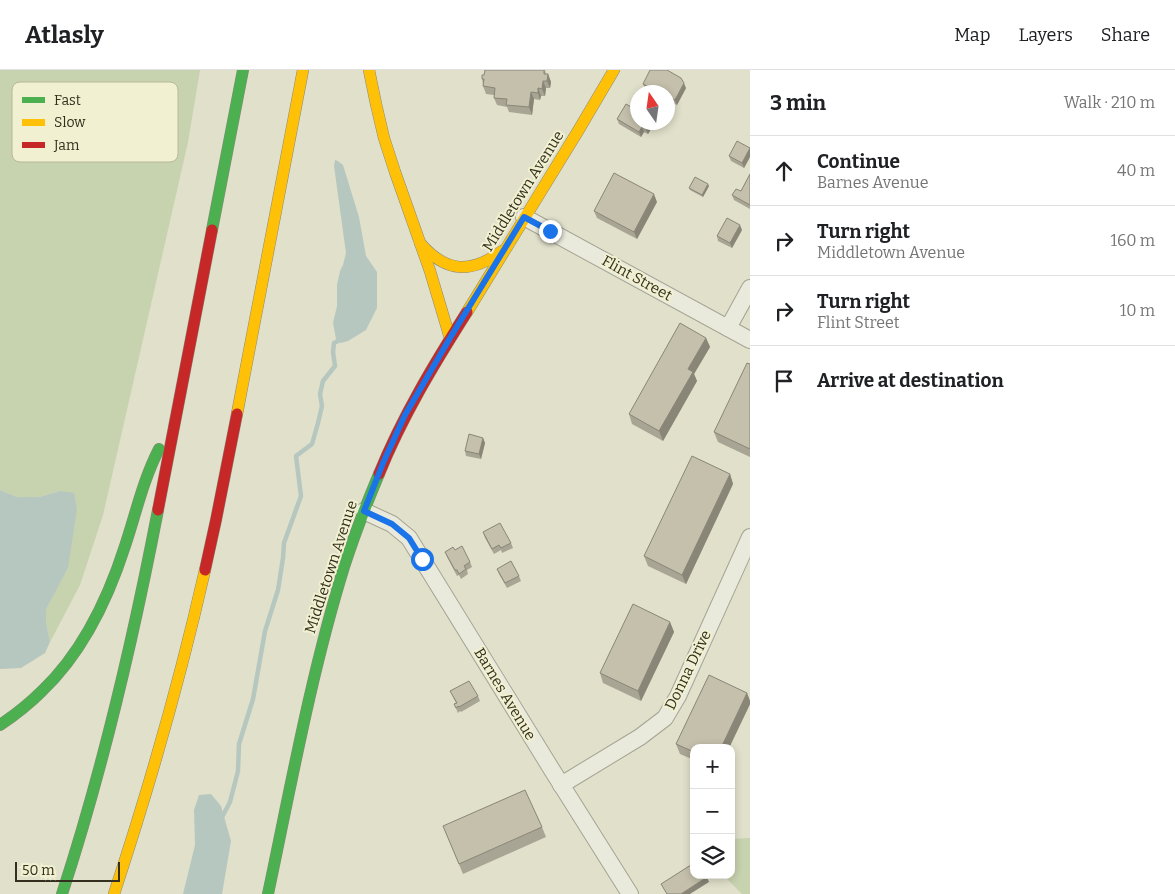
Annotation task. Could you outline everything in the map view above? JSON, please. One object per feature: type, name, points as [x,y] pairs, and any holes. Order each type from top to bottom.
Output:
[{"type":"main road","points":[[62,894],[101,765],[121,684],[152,539],[243,70]]},
{"type":"main road","points":[[114,894],[161,745],[197,605],[216,520],[303,70]]},
{"type":"main road","points":[[369,70],[385,141],[450,338]]},
{"type":"main road","name":"Middletown Avenue","points":[[268,894],[318,658],[339,583],[383,463],[401,423],[450,338],[614,70]]},
{"type":"main road","points":[[419,242],[436,260],[457,267],[470,267],[481,264],[493,259],[502,251]]},
{"type":"main road","points":[[0,726],[22,710],[45,688],[65,664],[84,636],[118,566],[146,474],[174,424]]},
{"type":"street","name":"Flint Street","points":[[524,217],[750,340]]},
{"type":"street","points":[[728,328],[750,288]]},
{"type":"street","name":"Barnes Avenue","points":[[364,511],[392,524],[409,538],[630,894]]},
{"type":"street","name":"Donna Drive","points":[[561,785],[640,737],[665,718],[678,696],[750,537]]},
{"type":"green space","points":[[0,70],[200,70],[188,142],[103,515],[80,585],[50,642],[45,609],[68,568],[60,491],[39,497],[17,497],[0,490]]},
{"type":"green space","points":[[750,838],[750,894],[742,894],[727,879],[735,879],[735,839]]},
{"type":"shaded area","points":[[335,160],[343,165],[359,217],[366,256],[377,272],[377,308],[366,330],[341,343],[336,339],[333,323],[337,306],[337,285],[346,253],[334,166]]},
{"type":"shaded area","points":[[0,490],[17,497],[39,497],[60,491],[74,493],[77,509],[68,568],[46,609],[46,622],[50,642],[45,653],[21,668],[0,669]]},
{"type":"shaded area","points":[[211,794],[221,806],[231,841],[222,894],[183,894],[195,845],[194,810],[199,795]]},
{"type":"building","points":[[485,70],[544,70],[544,74],[548,74],[547,81],[543,81],[542,89],[538,88],[538,93],[531,92],[529,107],[506,105],[507,99],[494,98],[495,88],[483,86],[484,79],[482,79],[482,75],[484,75]]},
{"type":"building","points":[[650,70],[667,70],[681,78],[684,83],[675,100],[675,85],[643,84]]},
{"type":"building","points":[[626,104],[630,106],[630,127],[617,119]]},
{"type":"building","points":[[737,141],[750,148],[742,163],[729,156]]},
{"type":"building","points":[[614,173],[654,194],[634,232],[594,211]]},
{"type":"building","points":[[750,174],[750,205],[732,195],[736,189],[741,191]]},
{"type":"building","points":[[695,177],[708,184],[702,195],[689,188]]},
{"type":"building","points":[[727,218],[740,225],[730,243],[717,236]]},
{"type":"building","points":[[680,323],[706,338],[688,369],[693,372],[659,431],[629,414]]},
{"type":"building","points":[[747,363],[750,364],[750,449],[714,432]]},
{"type":"building","points":[[469,434],[483,438],[479,454],[465,451]]},
{"type":"building","points":[[692,456],[730,474],[682,575],[644,556]]},
{"type":"building","points":[[500,523],[511,543],[501,548],[499,545],[492,549],[483,532]]},
{"type":"building","points":[[462,546],[470,562],[464,566],[466,569],[459,574],[445,552],[453,547],[455,550]]},
{"type":"building","points":[[511,561],[519,576],[505,583],[497,569]]},
{"type":"building","points":[[633,604],[670,622],[638,691],[600,673]]},
{"type":"building","points":[[709,675],[747,693],[723,744],[690,744],[690,750],[676,744]]},
{"type":"building","points":[[469,681],[478,696],[456,708],[454,704],[457,703],[450,691]]},
{"type":"building","points":[[525,790],[542,827],[459,864],[443,826]]},
{"type":"building","points":[[690,866],[690,879],[704,879],[681,894],[667,894],[661,884]]},
{"type":"waterway","points":[[221,819],[230,802],[238,771],[239,744],[253,699],[265,631],[278,590],[284,543],[301,496],[296,456],[312,444],[322,406],[320,394],[323,381],[335,366],[334,343],[342,339]]},
{"type":"traffic: fast","points":[[212,230],[243,70]]},
{"type":"traffic: fast","points":[[0,725],[27,705],[56,676],[69,660],[92,624],[118,566],[144,485],[159,449]]},
{"type":"traffic: fast","points":[[268,894],[321,648],[348,555],[379,474]]},
{"type":"traffic: fast","points":[[62,894],[104,752],[138,607],[158,510]]},
{"type":"traffic: slow","points":[[237,414],[303,70]]},
{"type":"traffic: slow","points":[[369,70],[384,138],[430,271],[450,338]]},
{"type":"traffic: slow","points":[[467,312],[614,70]]},
{"type":"traffic: slow","points":[[420,243],[439,260],[459,267],[480,264],[502,251]]},
{"type":"traffic: slow","points":[[114,894],[163,734],[205,570]]},
{"type":"traffic: jam","points":[[158,510],[212,230]]},
{"type":"traffic: jam","points":[[379,474],[419,391],[467,312]]},
{"type":"traffic: jam","points":[[205,570],[237,414]]},
{"type":"route","points":[[422,559],[409,538],[392,524],[364,511],[371,491],[405,415],[524,217],[550,231]]}]
